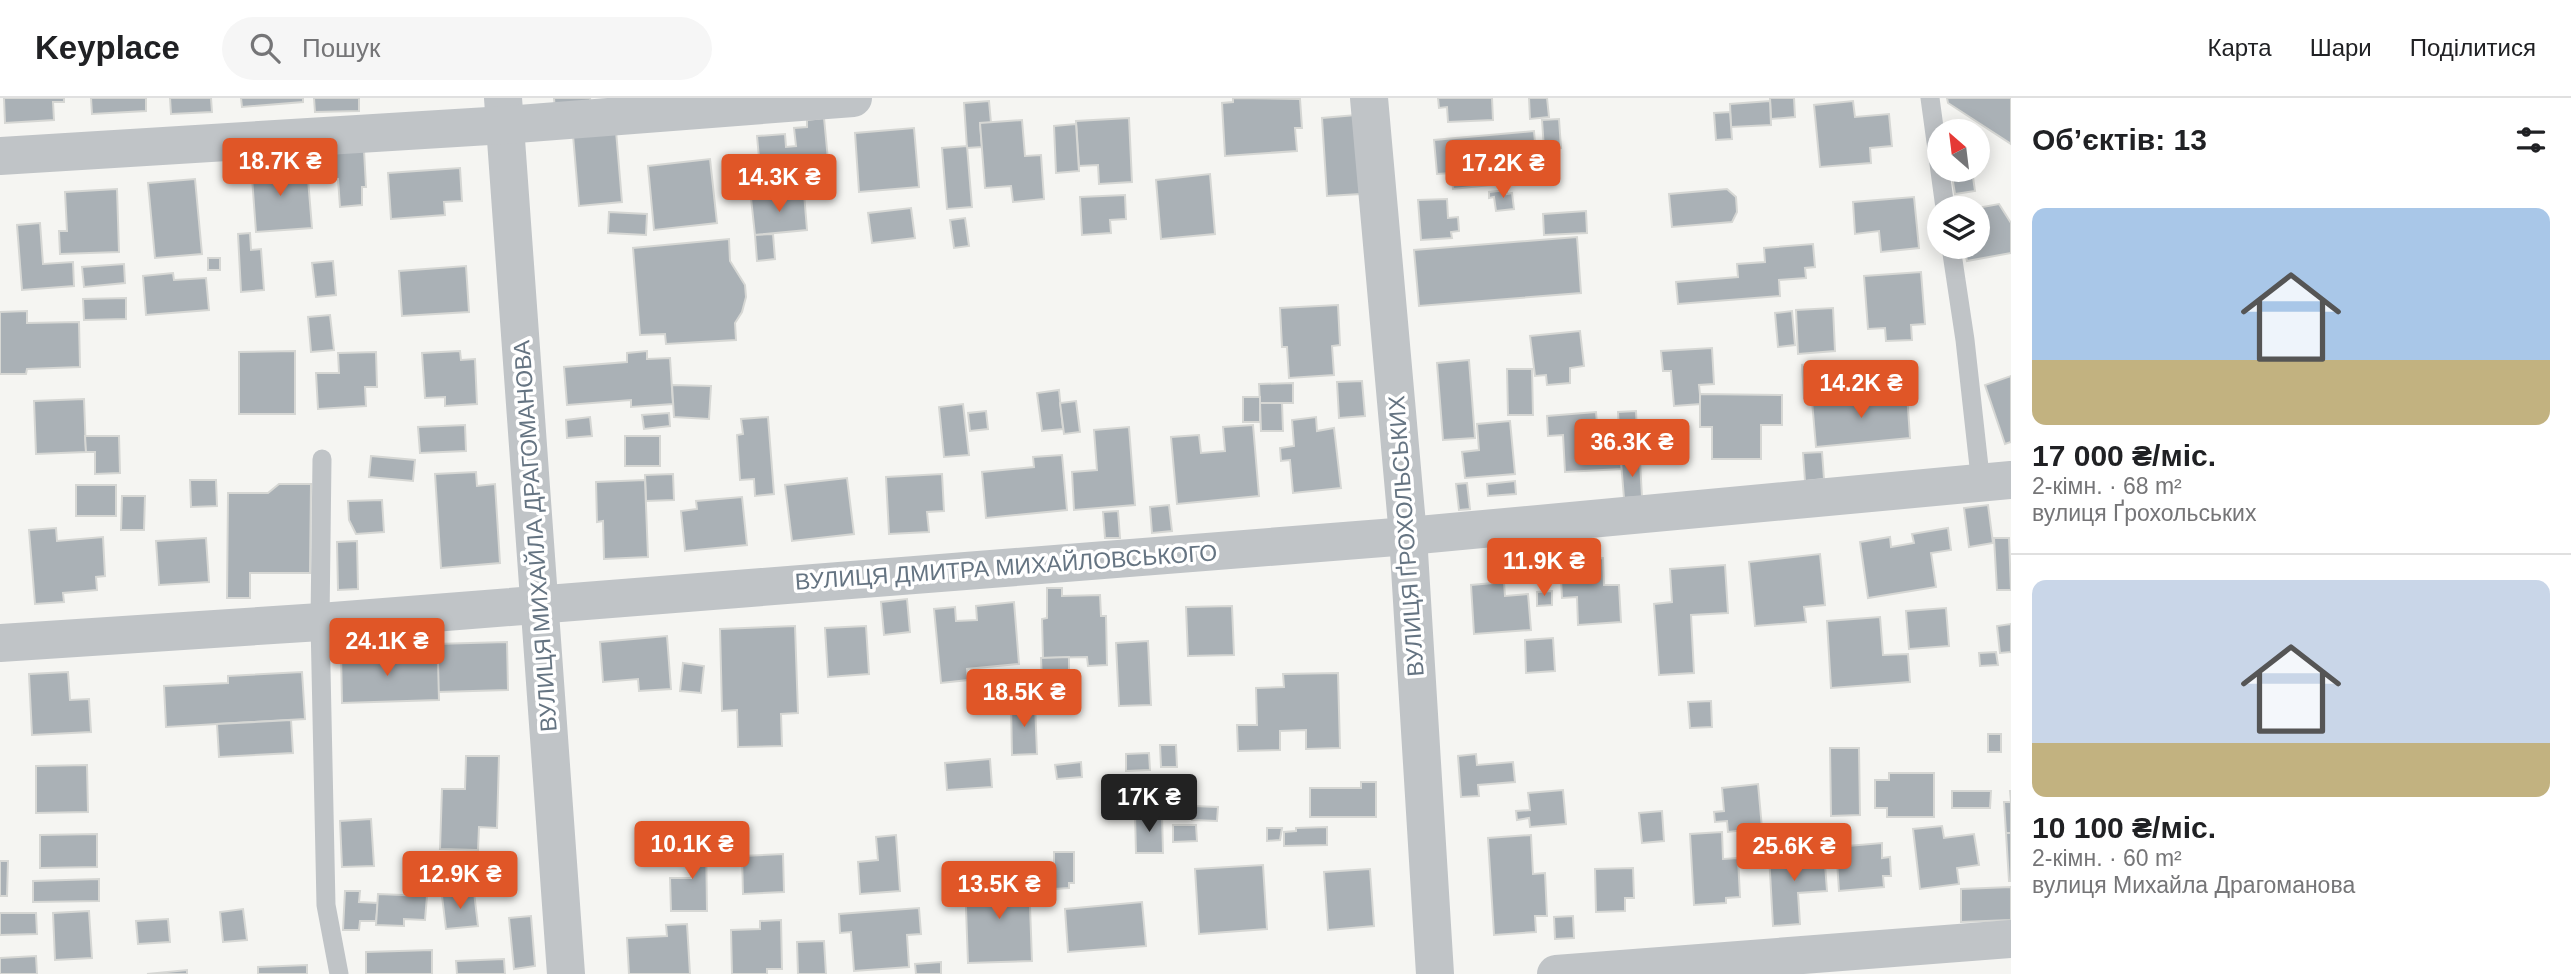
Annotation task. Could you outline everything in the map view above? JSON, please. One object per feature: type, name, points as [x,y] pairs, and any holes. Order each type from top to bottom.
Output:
[{"type":"street","points":[[0,156],[504,112],[853,98]]},
{"type":"street","name":"ВУЛИЦЯ ҐРОХОЛЬСЬКИХ","points":[[1369,98],[1408,536],[1435,974]]},
{"type":"street","name":"ВУЛИЦЯ МИХАЙЛА ДРАГОМАНОВА","points":[[504,112],[566,974]]},
{"type":"street","name":"ВУЛИЦЯ ДМИТРА МИХАЙЛОВСЬКОГО","points":[[0,643],[320,622],[1408,536],[1996,483]]},
{"type":"street","points":[[1556,974],[2011,939]]},
{"type":"lane","points":[[1930,98],[1943,196]]},
{"type":"lane","points":[[1953,259],[1965,340],[1996,483]]},
{"type":"lane","points":[[322,459],[320,622],[326,905],[339,974]]},
{"type":"building","points":[[4,98],[64,98],[64,102],[53,102],[54,120],[5,123]]},
{"type":"building","points":[[91,98],[146,98],[146,111],[92,114]]},
{"type":"building","points":[[170,98],[211,98],[212,112],[171,114]]},
{"type":"building","points":[[241,98],[303,98],[303,102],[242,107]]},
{"type":"building","points":[[314,98],[359,98],[359,111],[315,112]]},
{"type":"building","points":[[554,98],[590,98],[591,108],[555,111]]},
{"type":"building","points":[[1233,98],[1300,99],[1302,128],[1295,128],[1297,151],[1225,156],[1222,103],[1233,102]]},
{"type":"building","points":[[1438,98],[1492,98],[1493,120],[1448,122],[1447,107],[1439,108]]},
{"type":"building","points":[[1529,98],[1547,98],[1549,117],[1530,119]]},
{"type":"building","points":[[1770,98],[1794,98],[1795,117],[1771,119]]},
{"type":"building","points":[[1947,98],[2011,98],[2011,144],[1990,130],[1990,119],[1973,119],[1948,103]]},
{"type":"building","points":[[989,101],[991,123],[980,123],[982,147],[967,148],[964,103]]},
{"type":"building","points":[[1770,101],[1771,125],[1731,127],[1730,104]]},
{"type":"building","points":[[1853,101],[1855,117],[1889,114],[1892,146],[1870,148],[1871,163],[1820,167],[1814,105]]},
{"type":"building","points":[[1730,112],[1732,139],[1716,140],[1714,113]]},
{"type":"building","points":[[1356,115],[1361,194],[1327,196],[1322,118]]},
{"type":"building","points":[[824,118],[831,191],[751,198],[749,170],[760,169],[757,136],[785,134],[786,147],[796,146],[794,128],[807,127],[807,120]]},
{"type":"building","points":[[1129,118],[1132,182],[1099,184],[1098,165],[1079,166],[1076,121]]},
{"type":"building","points":[[1559,119],[1561,148],[1544,149],[1542,120]]},
{"type":"building","points":[[1022,120],[1025,156],[1041,155],[1044,199],[1013,202],[1011,186],[985,188],[980,123]]},
{"type":"building","points":[[1076,124],[1079,171],[1056,173],[1054,126]]},
{"type":"building","points":[[914,128],[919,187],[859,192],[855,133]]},
{"type":"building","points":[[616,131],[622,202],[579,206],[573,135]]},
{"type":"building","points":[[1534,131],[1537,166],[1499,170],[1500,184],[1453,189],[1451,173],[1437,174],[1434,140]]},
{"type":"building","points":[[967,146],[972,207],[947,209],[942,148]]},
{"type":"building","points":[[364,150],[366,187],[362,187],[362,205],[340,207],[338,179],[332,179],[331,152]]},
{"type":"building","points":[[710,159],[717,223],[654,230],[648,166]]},
{"type":"building","points":[[293,160],[295,180],[308,179],[312,228],[256,232],[251,164]]},
{"type":"building","points":[[460,168],[462,201],[444,202],[445,215],[391,219],[388,173]]},
{"type":"building","points":[[1210,174],[1215,234],[1161,239],[1156,180]]},
{"type":"building","points":[[195,179],[202,254],[155,258],[148,183]]},
{"type":"building","points":[[1953,182],[1974,182],[1975,191],[1955,194]]},
{"type":"building","points":[[117,189],[119,252],[60,254],[59,231],[67,231],[65,192]]},
{"type":"building","points":[[1727,189],[1736,197],[1737,212],[1732,222],[1672,227],[1669,194]]},
{"type":"building","points":[[1507,190],[1507,194],[1512,193],[1514,209],[1496,211],[1494,197],[1489,198],[1489,192]]},
{"type":"building","points":[[804,193],[807,230],[755,235],[751,198]]},
{"type":"building","points":[[1125,195],[1126,219],[1110,220],[1111,233],[1082,235],[1080,197]]},
{"type":"building","points":[[1914,197],[1919,248],[1881,252],[1879,231],[1855,234],[1853,202]]},
{"type":"building","points":[[1447,199],[1448,218],[1458,217],[1459,231],[1451,232],[1452,238],[1421,240],[1418,200]]},
{"type":"building","points":[[1999,204],[2011,223],[2011,253],[1990,257],[1990,206]]},
{"type":"building","points":[[911,208],[915,238],[872,243],[868,213]]},
{"type":"building","points":[[1586,211],[1587,233],[1544,235],[1543,214]]},
{"type":"building","points":[[609,212],[647,214],[646,235],[608,233]]},
{"type":"building","points":[[965,218],[969,246],[954,248],[950,220]]},
{"type":"building","points":[[40,223],[43,264],[73,262],[74,286],[22,290],[17,225]]},
{"type":"building","points":[[250,233],[251,250],[261,249],[264,290],[241,292],[238,234]]},
{"type":"building","points":[[773,234],[775,259],[757,261],[755,235]]},
{"type":"building","points":[[1577,237],[1581,293],[1419,306],[1414,250]]},
{"type":"building","points":[[729,239],[730,261],[745,285],[746,297],[742,312],[735,323],[736,340],[666,344],[665,334],[640,335],[633,248]]},
{"type":"building","points":[[1813,244],[1815,267],[1805,268],[1806,278],[1779,280],[1780,296],[1678,304],[1676,282],[1738,277],[1737,264],[1765,262],[1764,248]]},
{"type":"building","points":[[208,258],[220,258],[220,270],[208,270]]},
{"type":"building","points":[[333,261],[336,295],[316,297],[312,263]]},
{"type":"building","points":[[124,264],[125,283],[84,287],[82,267]]},
{"type":"building","points":[[466,266],[469,312],[402,316],[399,271]]},
{"type":"building","points":[[1921,272],[1925,324],[1911,325],[1912,340],[1886,341],[1885,328],[1868,329],[1864,276]]},
{"type":"building","points":[[173,273],[174,280],[206,278],[209,310],[146,315],[143,276]]},
{"type":"building","points":[[126,298],[126,319],[84,320],[83,299]]},
{"type":"building","points":[[1338,305],[1340,345],[1332,346],[1334,375],[1289,378],[1287,347],[1282,347],[1280,308]]},
{"type":"building","points":[[1833,308],[1835,351],[1798,354],[1796,310]]},
{"type":"building","points":[[27,311],[27,323],[79,322],[80,367],[27,369],[26,374],[0,374],[0,312]]},
{"type":"building","points":[[1792,311],[1795,345],[1778,347],[1775,313]]},
{"type":"building","points":[[330,315],[334,350],[311,352],[308,317]]},
{"type":"building","points":[[1580,331],[1584,366],[1570,368],[1570,383],[1547,385],[1546,375],[1535,376],[1530,336]]},
{"type":"building","points":[[1712,348],[1714,384],[1699,385],[1701,404],[1674,406],[1671,371],[1663,371],[1661,351]]},
{"type":"building","points":[[295,351],[295,414],[239,414],[239,352]]},
{"type":"building","points":[[460,351],[461,360],[475,359],[477,404],[445,406],[445,397],[425,398],[422,353]]},
{"type":"building","points":[[647,351],[647,359],[670,358],[673,404],[631,407],[631,400],[567,405],[564,367],[627,362],[627,353]]},
{"type":"building","points":[[376,352],[377,387],[365,387],[366,406],[318,409],[316,373],[339,373],[338,353]]},
{"type":"building","points":[[1469,360],[1475,438],[1443,440],[1437,363]]},
{"type":"building","points":[[1823,363],[1825,397],[1804,398],[1802,365]]},
{"type":"building","points":[[1507,369],[1532,369],[1533,415],[1508,415]]},
{"type":"building","points":[[2011,376],[2011,442],[2005,444],[1985,385]]},
{"type":"building","points":[[1362,381],[1365,416],[1339,418],[1337,382]]},
{"type":"building","points":[[1293,383],[1293,403],[1260,403],[1259,384]]},
{"type":"building","points":[[672,385],[711,386],[709,419],[674,417]]},
{"type":"building","points":[[1059,390],[1063,429],[1042,431],[1037,393]]},
{"type":"building","points":[[1907,393],[1910,438],[1816,447],[1812,401]]},
{"type":"building","points":[[1700,394],[1782,395],[1782,425],[1761,425],[1761,459],[1712,459],[1712,427],[1700,427]]},
{"type":"building","points":[[1243,397],[1260,397],[1260,422],[1243,422]]},
{"type":"building","points":[[84,399],[86,452],[36,454],[34,401]]},
{"type":"building","points":[[1076,401],[1080,432],[1064,434],[1060,403]]},
{"type":"building","points":[[1260,403],[1282,403],[1283,431],[1261,431]]},
{"type":"building","points":[[963,404],[969,455],[944,457],[939,407]]},
{"type":"building","points":[[986,411],[988,429],[970,431],[968,413]]},
{"type":"building","points":[[1636,411],[1637,432],[1619,433],[1618,412]]},
{"type":"building","points":[[1596,412],[1598,435],[1619,433],[1622,469],[1565,472],[1563,435],[1548,436],[1547,416]]},
{"type":"building","points":[[669,413],[670,426],[644,429],[642,415]]},
{"type":"building","points":[[590,417],[592,436],[567,438],[566,420]]},
{"type":"building","points":[[768,417],[774,494],[755,496],[754,479],[740,480],[737,435],[743,434],[741,419]]},
{"type":"building","points":[[1316,417],[1317,431],[1334,428],[1341,488],[1293,493],[1290,460],[1281,461],[1280,448],[1294,446],[1292,420]]},
{"type":"building","points":[[1510,421],[1515,474],[1465,478],[1462,452],[1479,450],[1477,424]]},
{"type":"building","points":[[465,425],[466,451],[420,453],[418,427]]},
{"type":"building","points":[[1253,425],[1259,496],[1177,504],[1171,437],[1199,435],[1201,453],[1225,451],[1223,427]]},
{"type":"building","points":[[1129,427],[1135,505],[1074,510],[1072,472],[1097,470],[1094,430]]},
{"type":"building","points":[[85,436],[119,436],[120,473],[95,474],[95,452],[86,452]]},
{"type":"building","points":[[625,436],[660,436],[660,466],[625,466]]},
{"type":"building","points":[[1822,452],[1824,479],[1805,481],[1803,453]]},
{"type":"building","points":[[1062,455],[1067,510],[986,518],[982,472],[1034,467],[1033,457]]},
{"type":"building","points":[[371,456],[415,460],[413,481],[369,477]]},
{"type":"building","points":[[1640,461],[1642,497],[1624,498],[1621,462]]},
{"type":"building","points":[[476,472],[477,486],[495,484],[500,563],[441,568],[435,474]]},
{"type":"building","points":[[673,474],[674,500],[646,501],[645,475]]},
{"type":"building","points":[[942,474],[944,511],[927,512],[929,532],[889,534],[886,477]]},
{"type":"building","points":[[847,478],[854,534],[792,541],[785,485]]},
{"type":"building","points":[[190,480],[216,480],[217,506],[191,507]]},
{"type":"building","points":[[645,480],[648,557],[604,559],[603,521],[597,522],[596,482]]},
{"type":"building","points":[[1515,481],[1516,494],[1488,496],[1487,484]]},
{"type":"building","points":[[1467,483],[1470,509],[1459,510],[1456,484]]},
{"type":"building","points":[[279,484],[311,484],[310,573],[250,573],[250,598],[227,598],[228,493],[268,493]]},
{"type":"building","points":[[76,485],[116,485],[116,516],[76,516]]},
{"type":"building","points":[[122,496],[145,496],[144,530],[121,530]]},
{"type":"building","points":[[742,497],[747,545],[685,551],[681,511],[697,509],[696,501]]},
{"type":"building","points":[[382,500],[384,532],[356,534],[349,520],[348,501]]},
{"type":"building","points":[[1169,505],[1172,531],[1152,533],[1150,507]]},
{"type":"building","points":[[1988,505],[1993,543],[1969,547],[1964,508]]},
{"type":"building","points":[[1118,511],[1120,538],[1105,538],[1103,512]]},
{"type":"building","points":[[56,528],[57,541],[103,537],[105,576],[96,577],[97,590],[63,593],[64,602],[35,604],[29,530]]},
{"type":"building","points":[[1948,528],[1951,550],[1931,553],[1936,587],[1868,598],[1860,542],[1890,537],[1891,547],[1914,543],[1912,534]]},
{"type":"building","points":[[206,538],[209,582],[159,585],[156,541]]},
{"type":"building","points":[[1994,538],[2009,538],[2011,590],[1997,590]]},
{"type":"building","points":[[357,541],[358,589],[338,590],[337,542]]},
{"type":"building","points":[[1820,554],[1825,605],[1804,607],[1806,622],[1755,626],[1749,562]]},
{"type":"building","points":[[1603,558],[1604,585],[1619,585],[1621,622],[1578,625],[1577,597],[1562,598],[1560,560]]},
{"type":"building","points":[[1725,565],[1728,613],[1691,615],[1694,673],[1659,675],[1654,604],[1672,602],[1670,569]]},
{"type":"building","points":[[1504,582],[1505,596],[1528,594],[1531,630],[1474,634],[1471,585]]},
{"type":"building","points":[[1047,588],[1062,588],[1062,596],[1100,595],[1101,616],[1106,616],[1107,665],[1088,666],[1087,657],[1043,658],[1042,619],[1047,618]]},
{"type":"building","points":[[1552,591],[1552,605],[1537,606],[1537,592]]},
{"type":"building","points":[[907,599],[910,632],[884,635],[881,602]]},
{"type":"building","points":[[1014,602],[1019,664],[967,669],[968,680],[941,683],[934,609],[955,607],[956,621],[977,620],[976,606]]},
{"type":"building","points":[[1232,606],[1234,655],[1188,656],[1186,607]]},
{"type":"building","points":[[1946,608],[1949,646],[1909,649],[1906,611]]},
{"type":"building","points":[[1880,617],[1883,655],[1908,654],[1910,682],[1831,688],[1827,621]]},
{"type":"building","points":[[2011,624],[2011,652],[2000,653],[1997,626]]},
{"type":"building","points":[[795,626],[798,713],[781,714],[782,746],[738,747],[737,710],[722,711],[720,629]]},
{"type":"building","points":[[866,626],[869,674],[828,677],[825,628]]},
{"type":"building","points":[[667,636],[671,689],[639,691],[638,679],[603,682],[600,642]]},
{"type":"building","points":[[1553,638],[1555,671],[1526,673],[1525,640]]},
{"type":"building","points":[[1148,641],[1151,705],[1119,706],[1116,643]]},
{"type":"building","points":[[507,642],[508,690],[438,692],[438,661],[434,661],[434,644]]},
{"type":"building","points":[[399,650],[399,662],[438,661],[439,700],[342,703],[341,652]]},
{"type":"building","points":[[1996,652],[1998,665],[1980,666],[1979,653]]},
{"type":"building","points":[[1069,657],[1069,675],[1077,675],[1077,702],[1043,703],[1041,658]]},
{"type":"building","points":[[683,663],[704,666],[701,693],[680,691]]},
{"type":"building","points":[[68,672],[70,700],[89,699],[91,732],[32,735],[29,674]]},
{"type":"building","points":[[302,672],[305,719],[166,727],[164,686],[228,683],[228,676]]},
{"type":"building","points":[[1338,673],[1340,748],[1306,749],[1306,730],[1280,731],[1280,750],[1238,751],[1237,725],[1257,725],[1256,688],[1284,687],[1283,674]]},
{"type":"building","points":[[1711,701],[1712,727],[1690,728],[1688,702]]},
{"type":"building","points":[[1011,703],[1035,703],[1037,754],[1012,755]]},
{"type":"building","points":[[291,720],[293,753],[219,757],[217,724]]},
{"type":"building","points":[[1988,734],[2001,734],[2001,752],[1988,752]]},
{"type":"building","points":[[1160,745],[1176,745],[1177,767],[1161,767]]},
{"type":"building","points":[[1830,748],[1859,748],[1860,815],[1831,816]]},
{"type":"building","points":[[1149,753],[1150,770],[1126,771],[1126,754]]},
{"type":"building","points":[[1476,754],[1477,765],[1513,762],[1515,782],[1478,785],[1479,796],[1461,797],[1458,756]]},
{"type":"building","points":[[466,756],[499,756],[497,828],[479,827],[478,850],[440,849],[442,789],[465,789]]},
{"type":"building","points":[[990,759],[992,787],[947,790],[945,763]]},
{"type":"building","points":[[1081,762],[1082,777],[1057,779],[1055,765]]},
{"type":"building","points":[[87,765],[88,812],[36,813],[36,766]]},
{"type":"building","points":[[1889,773],[1934,773],[1934,817],[1887,817],[1887,808],[1875,808],[1875,780],[1889,780]]},
{"type":"building","points":[[1361,782],[1376,782],[1376,817],[1310,817],[1310,788],[1361,788]]},
{"type":"building","points":[[1758,784],[1762,828],[1728,832],[1727,821],[1715,822],[1714,812],[1724,811],[1722,788]]},
{"type":"building","points":[[1563,790],[1566,824],[1530,827],[1529,818],[1517,820],[1516,811],[1530,810],[1528,793]]},
{"type":"building","points":[[1952,791],[1991,791],[1990,808],[1952,808]]},
{"type":"building","points":[[2004,802],[2011,802],[2011,833],[2006,833]]},
{"type":"building","points":[[1192,806],[1218,807],[1217,821],[1192,820]]},
{"type":"building","points":[[1662,811],[1664,841],[1642,843],[1639,813]]},
{"type":"building","points":[[1162,814],[1163,853],[1136,853],[1135,815]]},
{"type":"building","points":[[371,819],[374,866],[342,867],[340,821]]},
{"type":"building","points":[[1173,825],[1196,825],[1197,841],[1173,842]]},
{"type":"building","points":[[1942,826],[1944,838],[1974,834],[1979,865],[1957,868],[1959,884],[1920,889],[1913,829]]},
{"type":"building","points":[[1327,827],[1327,845],[1284,846],[1284,832],[1296,831],[1296,828]]},
{"type":"building","points":[[1267,828],[1282,828],[1280,840],[1267,841]]},
{"type":"building","points":[[1722,832],[1723,859],[1738,858],[1740,897],[1726,898],[1726,903],[1694,905],[1690,834]]},
{"type":"building","points":[[2006,833],[2011,833],[2011,881],[2009,881]]},
{"type":"building","points":[[97,834],[97,867],[40,868],[40,835]]},
{"type":"building","points":[[896,835],[900,891],[860,894],[858,862],[878,860],[876,837]]},
{"type":"building","points":[[1531,835],[1533,874],[1545,873],[1547,916],[1535,916],[1536,932],[1494,935],[1488,838]]},
{"type":"building","points":[[690,837],[706,837],[707,911],[671,911],[670,878],[691,878]]},
{"type":"building","points":[[1882,843],[1882,858],[1890,857],[1891,876],[1883,876],[1884,887],[1839,891],[1836,847]]},
{"type":"building","points":[[1824,851],[1827,891],[1798,893],[1800,924],[1773,926],[1769,855]]},
{"type":"building","points":[[1054,852],[1074,852],[1074,883],[1069,883],[1069,888],[1054,889]]},
{"type":"building","points":[[783,854],[784,892],[743,894],[742,856]]},
{"type":"building","points":[[0,861],[8,861],[7,896],[0,896]]},
{"type":"building","points":[[1263,865],[1267,929],[1199,934],[1195,869]]},
{"type":"building","points":[[1633,868],[1634,898],[1625,898],[1625,911],[1596,912],[1595,869]]},
{"type":"building","points":[[1370,869],[1374,926],[1328,930],[1324,872]]},
{"type":"building","points":[[99,879],[99,901],[33,902],[33,881]]},
{"type":"building","points":[[1029,879],[1032,961],[968,963],[965,881]]},
{"type":"building","points":[[2011,887],[2011,920],[1961,922],[1961,889]]},
{"type":"building","points":[[345,891],[360,891],[359,902],[378,903],[376,921],[360,921],[359,930],[343,930]]},
{"type":"building","points":[[474,892],[478,926],[446,929],[442,896]]},
{"type":"building","points":[[378,894],[427,896],[425,920],[404,919],[404,926],[376,925]]},
{"type":"building","points":[[1142,902],[1146,946],[1068,952],[1065,909]]},
{"type":"building","points":[[919,908],[921,934],[907,935],[909,967],[854,971],[851,932],[840,933],[839,914]]},
{"type":"building","points":[[243,909],[247,940],[223,942],[220,912]]},
{"type":"building","points":[[89,911],[92,958],[55,960],[53,913]]},
{"type":"building","points":[[0,913],[36,913],[37,934],[0,935]]},
{"type":"building","points":[[531,916],[535,966],[514,969],[509,918]]},
{"type":"building","points":[[1573,916],[1574,938],[1555,939],[1554,917]]},
{"type":"building","points":[[168,919],[170,942],[138,944],[136,921]]},
{"type":"building","points":[[781,920],[782,969],[767,969],[767,974],[732,974],[731,930],[760,929],[760,921]]},
{"type":"building","points":[[687,924],[690,974],[629,974],[627,938],[667,936],[666,925]]},
{"type":"building","points":[[824,941],[826,974],[798,974],[797,942]]},
{"type":"building","points":[[432,950],[432,974],[366,974],[366,952]]},
{"type":"building","points":[[36,956],[37,974],[0,974],[0,958]]},
{"type":"building","points":[[504,959],[505,974],[457,974],[456,961]]},
{"type":"building","points":[[941,962],[941,974],[916,974],[915,964]]},
{"type":"building","points":[[307,965],[307,974],[258,974],[258,967]]},
{"type":"building","points":[[187,970],[187,974],[147,974]]}]
